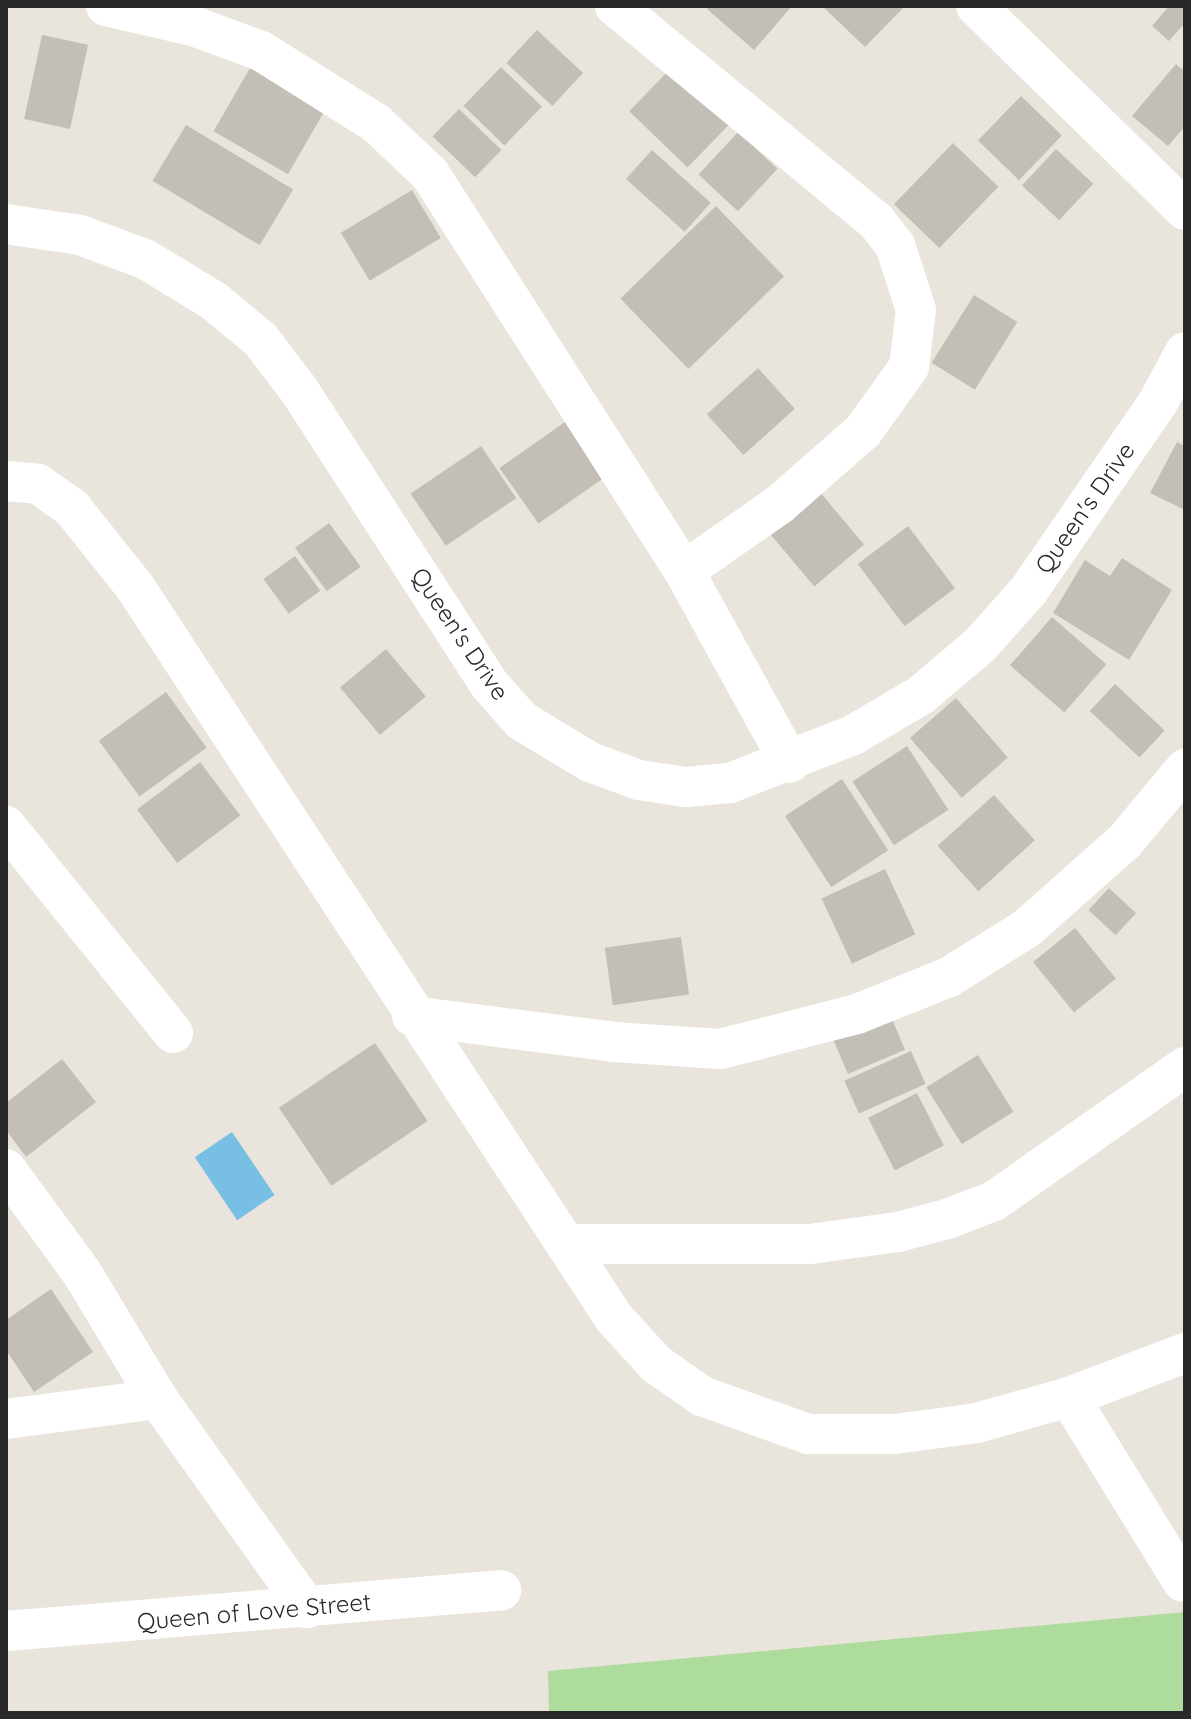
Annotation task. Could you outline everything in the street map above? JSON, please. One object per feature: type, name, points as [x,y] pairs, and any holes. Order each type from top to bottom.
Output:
[{"type":"street","points":[[106,6],[208,17],[376,123],[430,174],[684,571],[790,763]]},
{"type":"street","points":[[615,6],[876,221],[895,245],[916,310],[909,367],[863,431],[780,504],[684,571]]},
{"type":"street","points":[[976,6],[1185,210]]},
{"type":"street","name":"Queen's Drive","points":[[6,224],[80,235],[145,259],[214,301],[260,339],[299,390],[489,684],[522,721],[554,744],[639,780],[686,787],[730,783],[790,763],[853,735],[921,695],[980,645],[1029,590],[1157,404],[1185,352]]},
{"type":"street","points":[[6,481],[38,484],[72,508],[135,587],[412,1016],[614,1318],[656,1364],[702,1396],[795,1430],[895,1434],[977,1423],[1069,1397],[1185,1353]]},
{"type":"street","points":[[412,1016],[614,1042],[720,1049],[857,1014],[949,977],[1027,928],[1125,841],[1185,769]]},
{"type":"street","points":[[6,826],[173,1033]]},
{"type":"street","points":[[567,1244],[810,1244],[947,1219],[994,1201],[1185,1067]]},
{"type":"street","points":[[6,1169],[82,1273],[158,1399],[307,1608]]},
{"type":"street","points":[[1069,1397],[1183,1582]]},
{"type":"street","points":[[6,1419],[158,1399]]},
{"type":"street","name":"Queen of Love Street","points":[[6,1631],[501,1590]]},
{"type":"green space","points":[[1185,1612],[1185,1713],[549,1713],[548,1671]]},
{"type":"water","points":[[232,1132],[274,1195],[237,1220],[195,1157]]},
{"type":"building","points":[[709,6],[792,6],[754,50],[707,9]]},
{"type":"building","points":[[822,6],[905,6],[865,47]]},
{"type":"building","points":[[1169,6],[1185,6],[1185,23],[1169,41],[1152,26]]},
{"type":"building","points":[[537,30],[583,73],[552,106],[506,63]]},
{"type":"building","points":[[42,35],[88,45],[70,129],[24,119]]},
{"type":"building","points":[[1176,64],[1185,72],[1185,126],[1168,146],[1132,116]]},
{"type":"building","points":[[673,66],[731,122],[688,168],[629,111]]},
{"type":"building","points":[[501,67],[542,107],[504,145],[463,106]]},
{"type":"building","points":[[250,68],[324,111],[288,174],[214,131]]},
{"type":"building","points":[[1021,96],[1062,136],[1019,180],[978,141]]},
{"type":"building","points":[[459,109],[501,150],[475,177],[433,136]]},
{"type":"building","points":[[186,125],[293,189],[260,245],[153,181]]},
{"type":"building","points":[[738,132],[777,169],[738,211],[698,174]]},
{"type":"building","points":[[953,143],[998,187],[939,248],[894,204]]},
{"type":"building","points":[[1056,149],[1093,184],[1059,220],[1022,186]]},
{"type":"building","points":[[652,150],[711,203],[685,232],[626,179]]},
{"type":"building","points":[[412,190],[441,238],[370,281],[341,233]]},
{"type":"building","points":[[716,206],[784,276],[688,369],[620,298]]},
{"type":"building","points":[[974,295],[1017,322],[975,390],[932,363]]},
{"type":"building","points":[[758,368],[795,409],[744,455],[707,414]]},
{"type":"building","points":[[565,422],[604,478],[538,524],[499,468]]},
{"type":"building","points":[[1177,442],[1185,446],[1185,510],[1150,493]]},
{"type":"building","points":[[481,446],[516,498],[446,546],[411,494]]},
{"type":"building","points":[[819,491],[864,545],[814,586],[769,533]]},
{"type":"building","points":[[329,523],[361,567],[327,591],[295,548]]},
{"type":"building","points":[[908,526],[955,588],[905,626],[858,564]]},
{"type":"building","points":[[295,556],[320,591],[289,614],[263,579]]},
{"type":"building","points":[[1122,558],[1172,590],[1129,660],[1053,613],[1085,560],[1110,576]]},
{"type":"building","points":[[1052,617],[1106,664],[1064,713],[1010,665]]},
{"type":"building","points":[[386,649],[426,696],[380,735],[340,688]]},
{"type":"building","points":[[1115,684],[1165,730],[1139,757],[1090,711]]},
{"type":"building","points":[[166,692],[207,748],[139,797],[99,741]]},
{"type":"building","points":[[956,698],[1008,758],[962,798],[910,738]]},
{"type":"building","points":[[907,746],[948,810],[894,845],[852,781]]},
{"type":"building","points":[[200,762],[240,816],[177,863],[137,810]]},
{"type":"building","points":[[842,779],[888,850],[831,887],[785,816]]},
{"type":"building","points":[[994,795],[1035,840],[978,891],[938,846]]},
{"type":"building","points":[[885,869],[915,934],[852,964],[822,899]]},
{"type":"building","points":[[1109,888],[1136,913],[1116,935],[1089,910]]},
{"type":"building","points":[[1075,928],[1116,979],[1074,1012],[1033,962]]},
{"type":"building","points":[[681,937],[689,994],[613,1005],[605,948]]},
{"type":"building","points":[[889,1012],[905,1050],[848,1074],[832,1036]]},
{"type":"building","points":[[375,1043],[428,1121],[331,1186],[279,1108]]},
{"type":"building","points":[[911,1051],[926,1084],[859,1114],[844,1081]]},
{"type":"building","points":[[978,1055],[1014,1112],[962,1144],[926,1087]]},
{"type":"building","points":[[62,1059],[96,1102],[26,1157],[6,1130],[6,1103]]},
{"type":"building","points":[[917,1093],[944,1146],[895,1171],[868,1118]]},
{"type":"building","points":[[51,1289],[93,1352],[34,1392],[6,1350],[6,1320]]}]
